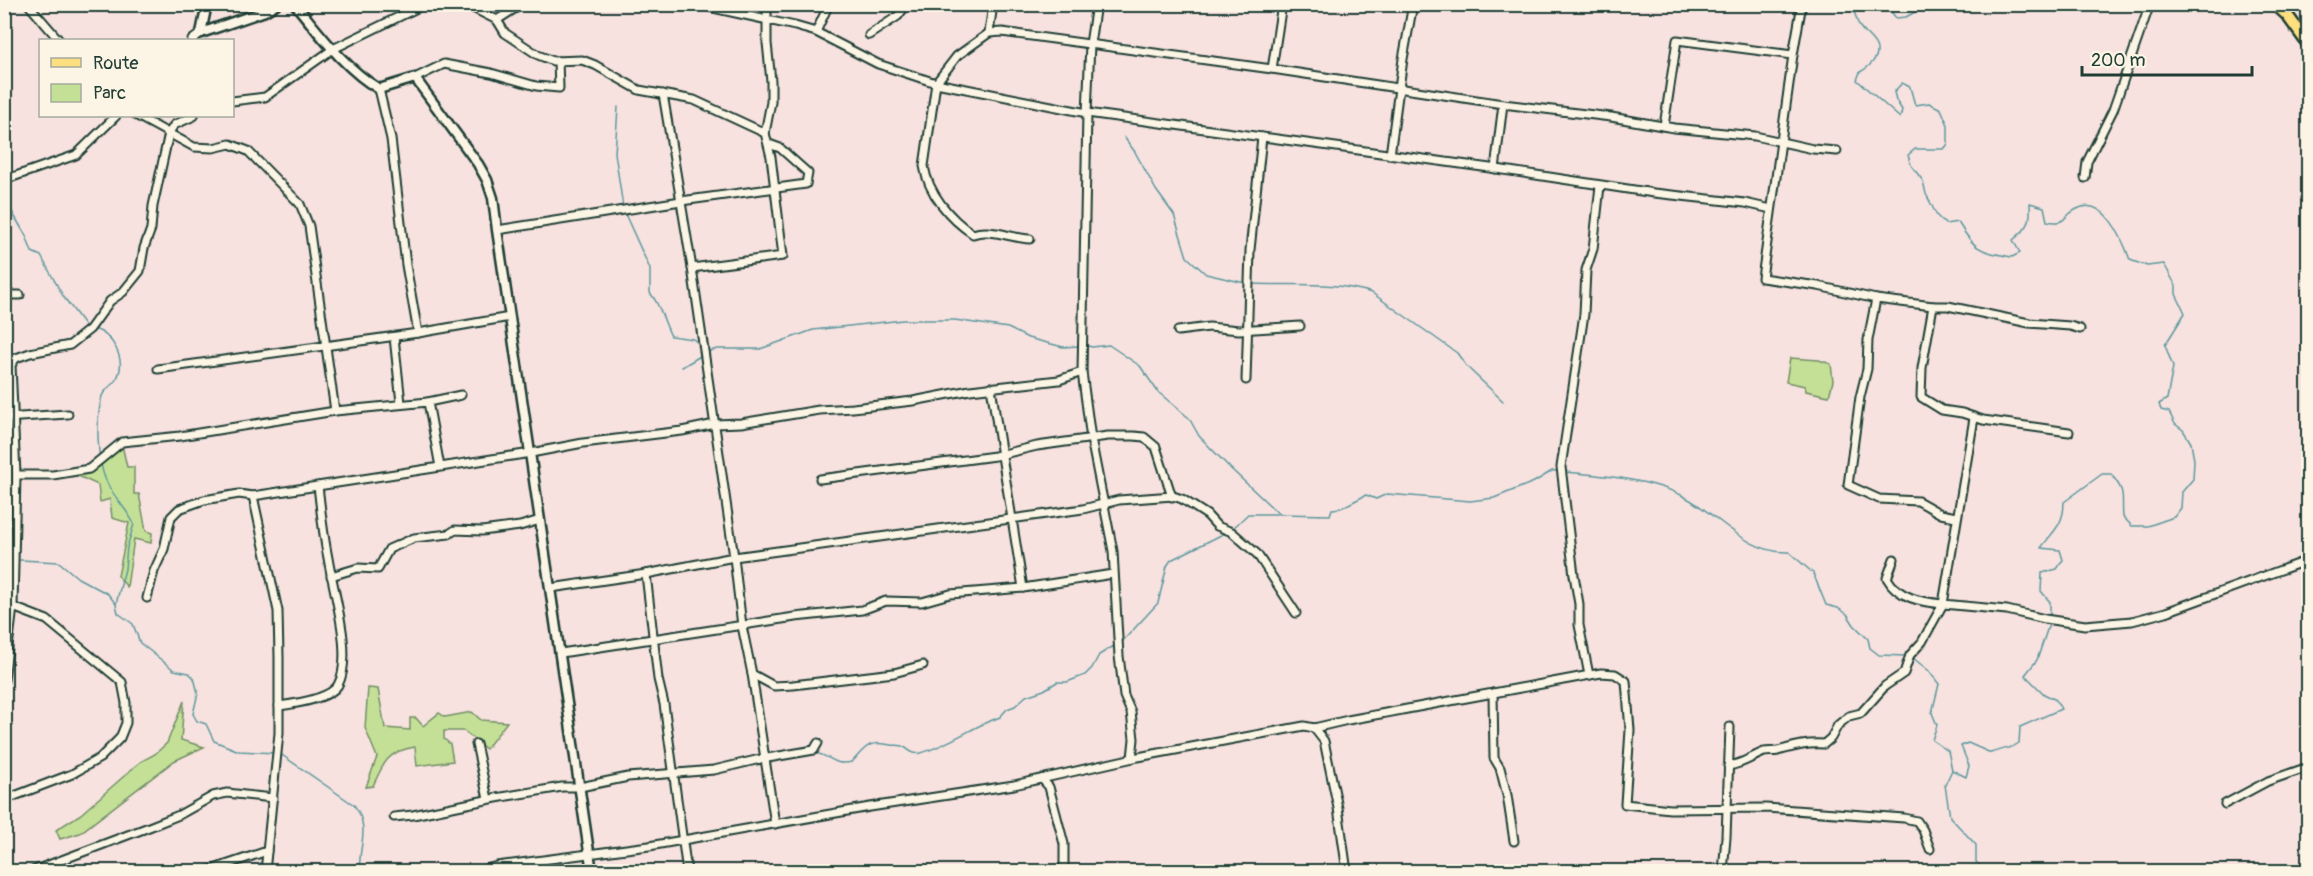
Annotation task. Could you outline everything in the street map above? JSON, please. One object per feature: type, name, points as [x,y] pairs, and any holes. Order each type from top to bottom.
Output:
[{"type":"main road","points":[[2275,4],[2287,15],[2308,44]]},
{"type":"street","points":[[28,4],[58,39]]},
{"type":"street","points":[[201,33],[207,4]]},
{"type":"street","points":[[193,39],[201,33],[265,11],[276,4]]},
{"type":"street","points":[[294,4],[364,81],[379,89],[415,78],[444,64],[491,73],[536,86],[559,88],[558,61]]},
{"type":"street","points":[[234,101],[264,97],[333,49],[425,4]]},
{"type":"street","points":[[465,4],[497,20],[504,33],[538,55],[558,61],[582,60],[639,90],[694,100],[765,132]]},
{"type":"street","points":[[497,20],[522,4]]},
{"type":"street","points":[[694,4],[816,32],[878,64],[936,83],[1087,113],[1495,169],[1600,186],[1745,203],[1771,209]]},
{"type":"street","points":[[692,268],[783,256],[769,144],[765,132],[771,102],[767,4]]},
{"type":"street","points":[[816,32],[829,4]]},
{"type":"street","points":[[868,35],[898,16],[908,4]]},
{"type":"street","points":[[989,33],[993,4]]},
{"type":"street","points":[[1096,4],[1090,44],[1087,113],[1082,372],[1091,440],[1113,551],[1124,696],[1131,712],[1133,730],[1132,758]]},
{"type":"street","points":[[1272,69],[1282,4]]},
{"type":"street","points":[[1390,155],[1413,4]]},
{"type":"street","points":[[1802,4],[1762,278],[1818,286],[1876,299],[1948,306],[2002,319],[2080,329]]},
{"type":"street","points":[[2085,178],[2087,162],[2113,110],[2150,4]]},
{"type":"street","points":[[1030,239],[992,232],[979,231],[973,234],[957,221],[928,187],[924,166],[936,83],[957,56],[989,33],[1002,32],[1503,104],[1715,131],[1837,152]]},
{"type":"street","points":[[1664,126],[1677,40],[1793,55]]},
{"type":"street","points":[[415,78],[478,164],[487,180],[492,198],[592,872]]},
{"type":"street","points":[[379,89],[391,139],[406,265],[418,333]]},
{"type":"street","points":[[663,94],[692,268],[742,626],[752,674],[775,824]]},
{"type":"street","points":[[1495,169],[1503,104]]},
{"type":"street","points":[[4,180],[76,155],[115,117]]},
{"type":"street","points":[[139,117],[194,147],[213,148],[230,144],[248,152],[300,204],[309,226],[335,411]]},
{"type":"street","points":[[4,680],[13,607],[16,475],[11,365],[16,358],[44,349],[57,349],[70,345],[90,329],[110,301],[123,292],[140,270],[144,248],[151,229],[153,206],[169,133],[174,125],[192,117]]},
{"type":"street","points":[[1246,380],[1250,250],[1262,137]]},
{"type":"street","points":[[497,230],[806,184],[808,173],[780,148],[769,144]]},
{"type":"street","points":[[1588,675],[1579,625],[1579,604],[1561,471],[1584,314],[1586,270],[1593,249],[1600,186]]},
{"type":"street","points":[[4,296],[20,295]]},
{"type":"street","points":[[1876,299],[1868,340],[1867,369],[1860,397],[1848,485],[1879,499],[1918,501],[1941,514],[1956,517]]},
{"type":"street","points":[[1934,306],[1922,368],[1921,397],[1942,410],[1962,413],[1974,418],[2068,432]]},
{"type":"street","points":[[158,369],[394,337],[510,317]]},
{"type":"street","points":[[1178,331],[1209,327],[1248,329],[1300,326]]},
{"type":"street","points":[[394,337],[401,403]]},
{"type":"street","points":[[147,598],[154,571],[164,549],[171,517],[179,509],[204,500],[318,486],[583,443],[682,431],[715,424],[770,419],[819,410],[913,401],[991,387],[1059,380],[1082,372]]},
{"type":"street","points":[[991,387],[1023,588]]},
{"type":"street","points":[[16,475],[73,473],[89,469],[122,442],[180,436],[335,411],[428,402],[461,395]]},
{"type":"street","points":[[428,402],[440,467]]},
{"type":"street","points":[[4,418],[68,414]]},
{"type":"street","points":[[1728,766],[1753,759],[1764,752],[1776,752],[1789,746],[1808,743],[1824,744],[1831,738],[1838,725],[1849,716],[1861,713],[1885,686],[1904,673],[1909,658],[1922,642],[1943,604],[1974,418]]},
{"type":"street","points":[[820,479],[1002,455],[1037,446],[1108,436],[1144,437],[1156,447],[1172,497]]},
{"type":"street","points":[[279,706],[313,700],[337,687],[342,672],[344,640],[331,576],[318,486]]},
{"type":"street","points":[[253,495],[278,611],[277,753],[265,872]]},
{"type":"street","points":[[550,588],[646,574],[734,557],[1012,520],[1083,509],[1119,500],[1172,497],[1182,499],[1207,515],[1212,523],[1232,532],[1257,554],[1296,613]]},
{"type":"street","points":[[331,576],[358,568],[378,569],[389,549],[414,538],[449,534],[455,530],[482,531],[520,526],[540,520]]},
{"type":"street","points":[[1894,559],[1887,578],[1893,589],[1903,596],[1943,604],[2007,610],[2045,620],[2085,625],[2132,621],[2166,612],[2308,560]]},
{"type":"street","points":[[646,574],[658,679],[664,704],[687,872]]},
{"type":"street","points":[[561,653],[795,617],[862,610],[886,601],[922,602],[950,594],[1023,588],[1113,574]]},
{"type":"street","points":[[4,800],[72,774],[100,758],[120,738],[126,723],[126,703],[122,682],[47,620],[13,607]]},
{"type":"street","points":[[752,674],[774,686],[894,673],[923,665]]},
{"type":"street","points":[[475,872],[497,866],[683,840],[961,794],[1042,779],[1132,758],[1304,726],[1314,728],[1588,675],[1615,674],[1626,681],[1629,730],[1625,804],[1670,809],[1766,808],[1904,818],[1917,821],[1930,849]]},
{"type":"street","points":[[1493,693],[1494,758],[1500,768],[1507,795],[1514,841]]},
{"type":"street","points":[[1723,872],[1730,727]]},
{"type":"street","points":[[1314,728],[1324,741],[1338,808],[1347,872]]},
{"type":"street","points":[[394,817],[488,799],[580,787],[628,777],[714,770],[814,750],[818,742]]},
{"type":"street","points":[[476,744],[488,799]]},
{"type":"street","points":[[2225,804],[2268,781],[2308,767]]},
{"type":"street","points":[[1042,779],[1048,788],[1064,844],[1064,872]]},
{"type":"street","points":[[30,872],[149,828],[213,796],[227,793],[273,798]]},
{"type":"street","points":[[205,872],[267,851]]},
{"type":"green space","points":[[1790,358],[1819,360],[1831,364],[1833,381],[1829,396],[1806,391],[1805,386],[1786,382]]},
{"type":"green space","points":[[122,445],[127,467],[134,467],[134,494],[139,494],[146,531],[152,533],[151,543],[134,539],[127,587],[118,576],[129,523],[112,518],[110,499],[100,502],[98,485],[78,476],[98,467]]},
{"type":"green space","points":[[368,688],[378,689],[385,728],[410,730],[410,718],[416,718],[423,726],[439,713],[445,717],[472,712],[481,720],[507,722],[486,749],[464,731],[444,731],[444,739],[450,744],[453,761],[417,766],[415,747],[398,752],[383,765],[373,786],[366,787],[377,757],[365,728]]},
{"type":"green space","points":[[184,701],[181,740],[204,747],[174,761],[80,833],[60,839],[56,830],[81,814],[140,762],[155,754],[167,743]]},
{"type":"waterway","points":[[1852,4],[1859,25],[1873,41],[1877,50],[1873,62],[1860,72],[1857,80],[1900,118],[1902,110],[1894,92],[1902,83],[1910,87],[1915,105],[1929,103],[1941,109],[1948,125],[1948,144],[1944,149],[1915,149],[1908,155],[1911,165],[1923,181],[1926,194],[1937,216],[1945,224],[1958,222],[1969,239],[1979,248],[2012,257],[2020,253],[2013,240],[2023,232],[2028,224],[2030,203],[2044,207],[2047,221],[2053,222],[2064,220],[2075,210],[2085,206],[2095,208],[2111,221],[2123,241],[2130,260],[2147,266],[2164,264],[2176,286],[2176,294],[2185,313],[2165,345],[2173,367],[2167,399],[2159,404],[2161,410],[2169,412],[2175,424],[2183,430],[2191,443],[2194,460],[2193,479],[2182,492],[2181,508],[2174,517],[2148,526],[2132,526],[2123,517],[2121,490],[2111,474],[2102,474],[2064,502],[2060,522],[2041,548],[2060,550],[2063,560],[2057,569],[2042,573],[2041,591],[2050,602],[2050,616]]},
{"type":"waterway","points":[[1885,4],[1896,18],[1906,17],[1922,8],[1931,13],[1934,4]]},
{"type":"waterway","points":[[618,107],[615,153],[623,207]]},
{"type":"waterway","points":[[1124,137],[1174,215],[1187,257],[1206,274],[1245,283]]},
{"type":"waterway","points":[[4,198],[26,236],[32,252],[41,256],[63,296],[86,327]]},
{"type":"waterway","points":[[625,214],[650,269],[650,293],[671,336],[693,339],[699,344]]},
{"type":"waterway","points":[[1253,284],[1328,285],[1372,293],[1457,353],[1467,367],[1503,401]]},
{"type":"waterway","points":[[707,352],[717,349],[760,349],[813,330],[903,320],[955,320],[1008,328],[1028,338],[1063,347],[1079,346]]},
{"type":"waterway","points":[[94,329],[107,336],[112,342],[119,355],[120,363],[117,378],[103,394],[100,403],[98,427],[100,458]]},
{"type":"waterway","points":[[1084,345],[1092,347],[1109,345],[1140,366],[1158,392],[1189,418],[1199,436],[1279,514],[1330,515],[1332,509],[1341,508],[1366,495],[1376,499],[1387,494],[1470,501],[1494,498],[1534,482],[1552,471],[1559,471]]},
{"type":"waterway","points":[[682,367],[702,355]]},
{"type":"waterway","points":[[101,463],[110,489],[134,524],[116,604],[118,613],[133,624],[140,643],[174,670],[189,673],[194,678],[198,693],[193,714],[197,721],[206,724],[214,741],[239,751],[275,753]]},
{"type":"waterway","points":[[1564,472],[1626,479],[1658,486],[1685,497],[1734,532],[1760,547],[1789,552],[1813,573],[1826,605],[1838,608],[1847,614],[1868,639],[1870,648],[1879,655],[1906,656]]},
{"type":"waterway","points":[[1231,530],[1248,514],[1277,514]]},
{"type":"waterway","points":[[1121,643],[1158,603],[1167,566],[1171,560],[1227,532]]},
{"type":"waterway","points":[[4,558],[10,559]]},
{"type":"waterway","points":[[20,560],[59,562],[78,578],[108,594],[116,604]]},
{"type":"waterway","points":[[1952,770],[1966,777],[1969,766],[1961,746],[1968,743],[1991,753],[2013,747],[2019,743],[2020,727],[2061,709],[2056,700],[2044,694],[2025,675],[2037,660],[2049,624]]},
{"type":"waterway","points":[[815,753],[836,762],[845,763],[852,762],[864,749],[877,743],[901,746],[916,753],[928,751],[1000,717],[1007,709],[1015,706],[1026,696],[1044,690],[1057,682],[1067,682],[1085,675],[1099,655],[1114,646]]},
{"type":"waterway","points":[[1913,658],[1928,670],[1939,684],[1932,713],[1937,725],[1932,740],[1948,751],[1952,770],[1945,785],[1950,817],[1976,845],[1976,862],[1988,872]]},
{"type":"waterway","points":[[279,753],[354,805],[363,830],[360,872]]}]
